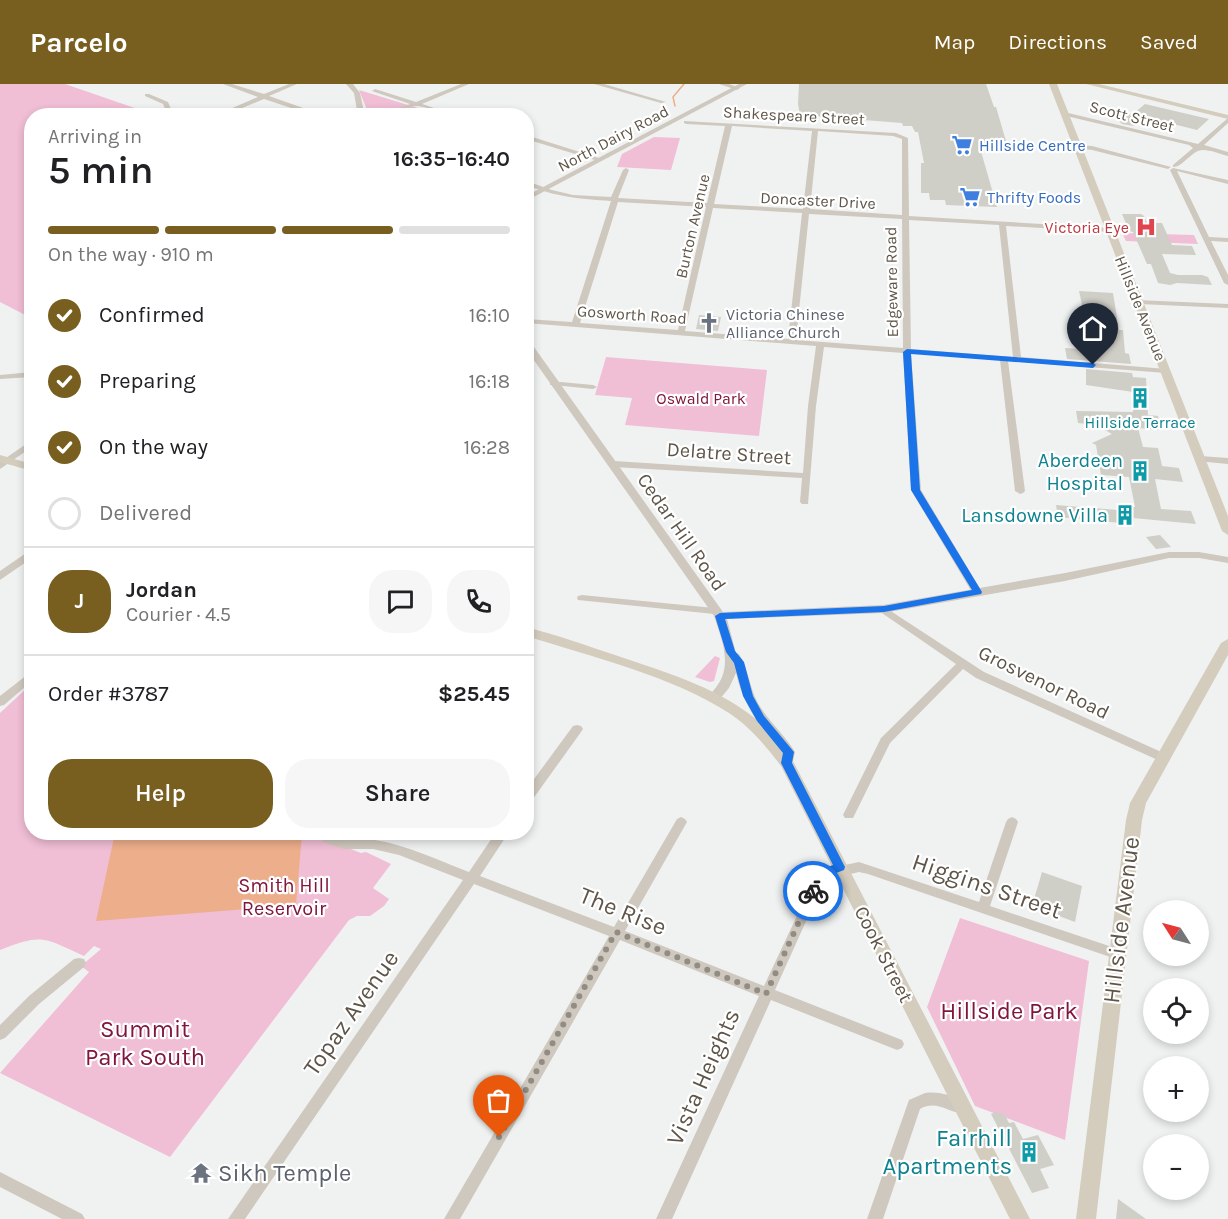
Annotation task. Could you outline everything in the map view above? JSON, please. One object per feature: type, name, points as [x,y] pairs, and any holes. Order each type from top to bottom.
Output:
[{"type":"main road","name":"Hillside Avenue","points":[[1053,84],[1228,531]]},
{"type":"main road","points":[[1090,84],[1228,118]]},
{"type":"main road","points":[[2,462],[24,466]]},
{"type":"main road","name":"Cook Street","points":[[534,634],[679,681],[716,697],[759,728],[787,763],[1020,1219]]},
{"type":"main road","name":"Hillside Avenue","points":[[1086,1219],[1116,954],[1138,803],[1228,643]]},
{"type":"street","points":[[226,84],[298,108]]},
{"type":"street","points":[[237,108],[294,84]]},
{"type":"street","points":[[349,84],[357,93],[360,108]]},
{"type":"street","points":[[404,108],[466,84]]},
{"type":"street","points":[[597,84],[663,102]]},
{"type":"street","points":[[722,84],[737,88]]},
{"type":"street","name":"North Dairy Road","points":[[534,195],[744,84]]},
{"type":"street","points":[[375,91],[429,108]]},
{"type":"street","points":[[147,95],[166,103],[168,108]]},
{"type":"street","name":"Scott Street","points":[[1065,114],[1228,154]]},
{"type":"street","points":[[1174,168],[1228,118]]},
{"type":"street","name":"Shakespeare Street","points":[[686,122],[901,135]]},
{"type":"street","name":"Burton Avenue","points":[[681,333],[729,124]]},
{"type":"street","points":[[792,341],[815,129]]},
{"type":"street","name":"Edgeware Road","points":[[901,135],[905,138],[907,352],[916,490],[977,592]]},
{"type":"street","points":[[534,139],[600,160]]},
{"type":"street","points":[[1078,147],[1092,148],[1228,182]]},
{"type":"street","points":[[1174,168],[1228,283]]},
{"type":"street","points":[[575,325],[614,200],[627,171]]},
{"type":"street","name":"Doncaster Drive","points":[[534,186],[566,196],[614,200],[1110,230]]},
{"type":"street","points":[[1002,224],[1017,360]]},
{"type":"street","points":[[1207,240],[1228,240]]},
{"type":"street","points":[[1139,302],[1228,306]]},
{"type":"street","name":"Gosworth Road","points":[[534,322],[1166,371]]},
{"type":"street","points":[[806,501],[806,476],[820,343]]},
{"type":"street","name":"Cedar Hill Road","points":[[534,354],[614,464],[717,614],[884,609],[1065,577],[1169,555],[1198,555],[1228,560]]},
{"type":"street","points":[[1004,359],[1020,490]]},
{"type":"street","points":[[0,377],[24,375]]},
{"type":"street","points":[[553,383],[593,387]]},
{"type":"street","points":[[2,462],[24,448]]},
{"type":"street","points":[[1200,459],[1228,461]]},
{"type":"street","name":"Delatre Street","points":[[614,464],[806,476]]},
{"type":"street","points":[[0,576],[24,558]]},
{"type":"street","points":[[582,598],[717,614],[730,652],[730,678],[726,687],[716,697]]},
{"type":"street","name":"Grosvenor Road","points":[[884,609],[980,675],[1164,758]]},
{"type":"street","points":[[730,652],[739,662],[742,680],[753,706],[789,752],[787,763]]},
{"type":"street","points":[[849,815],[885,741],[963,663]]},
{"type":"street","points":[[0,702],[24,682]]},
{"type":"street","points":[[534,789],[577,729]]},
{"type":"street","points":[[452,1219],[681,822]]},
{"type":"street","points":[[983,908],[1012,822]]},
{"type":"street","name":"The Rise","points":[[331,840],[334,843],[385,847],[616,932],[766,994],[897,1044]]},
{"type":"street","name":"Topaz Avenue","points":[[236,1219],[497,840]]},
{"type":"street","name":"Higgins Street","points":[[841,869],[859,867],[869,869],[1116,954]]},
{"type":"street","name":"Vista Heights","points":[[664,1219],[822,874],[841,869]]},
{"type":"street","points":[[0,1034],[34,1000],[79,963]]},
{"type":"street","points":[[875,1219],[914,1106],[920,1101],[938,1099],[963,1107]]},
{"type":"street","points":[[0,1179],[77,1219]]},
{"type":"green space","points":[[0,84],[65,84],[135,108],[24,108],[24,314],[0,302]]},
{"type":"green space","points":[[359,90],[418,108],[366,108]]},
{"type":"green space","points":[[654,137],[680,138],[671,170],[617,167],[622,154]]},
{"type":"green space","points":[[1122,233],[1194,235],[1198,244],[1126,241]]},
{"type":"green space","name":"Oswald Park","points":[[606,357],[767,370],[759,436],[625,425],[632,398],[595,395]]},
{"type":"green space","points":[[715,656],[720,658],[714,681],[710,682],[695,677]]},
{"type":"green space","name":"Summit Park South","points":[[24,691],[24,840],[328,840],[361,853],[366,852],[391,864],[373,888],[389,899],[384,906],[370,916],[357,916],[349,920],[170,1157],[0,1073],[89,972],[81,966],[101,949],[94,946],[84,956],[51,942],[35,940],[0,950],[0,713]]},
{"type":"green space","name":"Hillside Park","points":[[960,918],[1089,961],[1065,1140],[975,1106],[927,1007]]},
{"type":"shaded area","name":"Smith Hill Reservoir","points":[[113,840],[301,840],[296,905],[96,921]]},
{"type":"building","name":"Hillside Centre","points":[[799,84],[986,84],[994,107],[996,107],[1006,141],[1003,141],[1005,147],[980,148],[997,207],[946,205],[945,200],[930,200],[929,193],[921,193],[921,163],[924,163],[918,132],[915,132],[912,126],[903,126],[902,123],[800,115]]},
{"type":"building","points":[[1145,104],[1209,119],[1197,130],[1145,117],[1134,126],[1122,124],[1118,120],[1126,113],[1132,115]]},
{"type":"building","points":[[1122,214],[1141,214],[1147,223],[1162,223],[1172,245],[1192,246],[1196,255],[1162,254],[1170,273],[1202,275],[1208,277],[1212,285],[1158,283],[1151,264],[1147,264]]},
{"type":"building","points":[[1079,291],[1113,293],[1119,330],[1123,330],[1125,353],[1129,354],[1131,364],[1067,359],[1065,348],[1081,349],[1078,313],[1084,314]]},
{"type":"building","name":"Victoria Chinese Alliance Church","points":[[699,315],[721,317],[718,331],[696,329]]},
{"type":"building","points":[[1086,369],[1132,373],[1133,377],[1146,378],[1148,415],[1158,416],[1161,430],[1138,428],[1143,447],[1158,448],[1162,466],[1179,468],[1183,482],[1155,479],[1161,509],[1191,511],[1196,524],[1133,518],[1134,521],[1120,520],[1121,523],[1058,517],[1056,505],[1130,511],[1129,506],[1135,507],[1129,477],[1101,475],[1096,445],[1092,443],[1112,434],[1096,425],[1078,423],[1076,411],[1133,412],[1133,392],[1086,385]]},
{"type":"building","points":[[1160,535],[1171,547],[1156,549],[1146,537]]},
{"type":"building","points":[[1042,872],[1082,886],[1075,922],[1032,906]]},
{"type":"building","name":"Fairhill Apartments","points":[[996,1112],[1005,1115],[1009,1123],[1014,1122],[1023,1139],[1038,1135],[1054,1165],[1040,1169],[1049,1188],[1032,1193],[991,1114]]},
{"type":"building","points":[[1118,1199],[1146,1219],[1116,1219]]},
{"type":"waterway","points":[[675,106],[673,97],[684,84]]},
{"type":"way so far","points":[[499,1137],[616,932],[766,994],[813,891]]},
{"type":"place","name":"Hillside Centre","points":[[962,145]]},
{"type":"place","name":"Thrifty Foods","points":[[970,197]]},
{"type":"place","name":"Victoria Eye","points":[[1146,227]]},
{"type":"place","name":"Victoria Chinese Alliance Church","points":[[709,323]]},
{"type":"place","name":"Hillside Terrace","points":[[1140,398]]},
{"type":"place","name":"Aberdeen Hospital","points":[[1140,471]]},
{"type":"place","name":"Lansdowne Villa","points":[[1125,515]]},
{"type":"place","name":"Fairhill Apartments","points":[[1029,1152]]},
{"type":"place","name":"Sikh Temple","points":[[201,1173]]},
{"type":"route","points":[[813,891],[822,874],[840,867],[787,763],[789,752],[761,718],[748,696],[739,662],[730,652],[720,616],[884,609],[977,592],[916,490],[907,352],[1093,365]]}]
